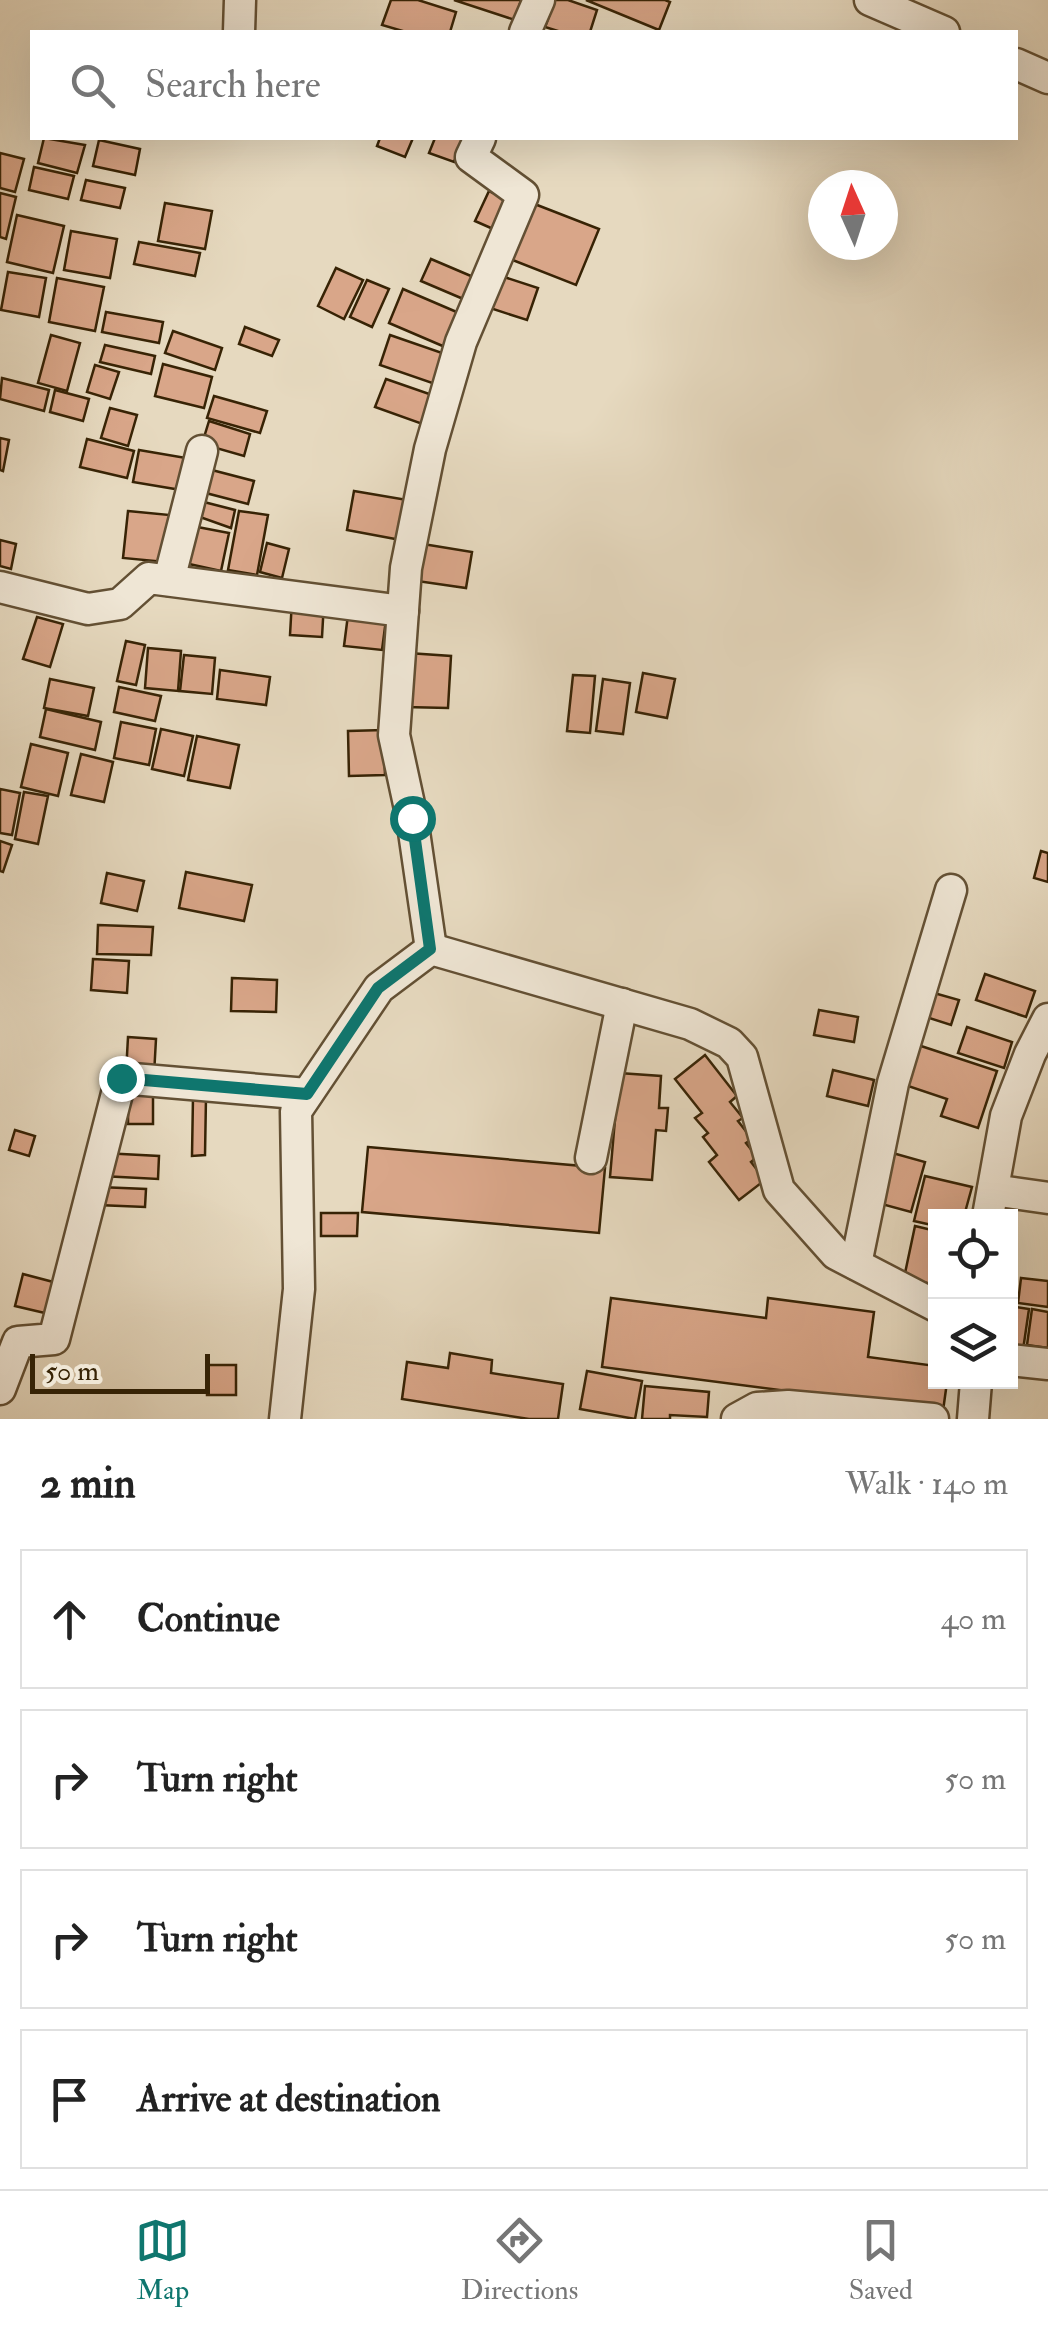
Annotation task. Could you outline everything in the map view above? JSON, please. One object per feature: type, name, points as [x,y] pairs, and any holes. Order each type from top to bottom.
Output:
[{"type":"street","points":[[239,30],[240,0]]},
{"type":"street","points":[[526,30],[539,0]]},
{"type":"street","points":[[875,1],[940,30]]},
{"type":"street","points":[[1018,65],[1048,78]]},
{"type":"street","points":[[430,949],[412,818],[394,735],[406,568],[435,431],[461,342],[523,195],[471,157],[479,140]]},
{"type":"street","points":[[169,580],[202,450]]},
{"type":"street","points":[[0,587],[88,609],[120,604],[149,578],[403,611]]},
{"type":"street","points":[[856,1264],[893,1083],[951,890]]},
{"type":"street","points":[[430,949],[690,1024],[730,1043],[742,1057],[779,1190],[836,1254],[928,1302]]},
{"type":"street","points":[[285,1419],[299,1289],[296,1111],[378,988],[430,949]]},
{"type":"street","points":[[590,1158],[622,1004]]},
{"type":"street","points":[[1048,1019],[1006,1116],[991,1203],[1048,1198]]},
{"type":"street","points":[[0,1389],[18,1342],[54,1338],[121,1078],[307,1094]]},
{"type":"street","points":[[1018,1361],[1048,1364]]},
{"type":"street","points":[[973,1419],[975,1389]]},
{"type":"street","points":[[738,1419],[758,1408],[788,1406],[933,1419]]},
{"type":"building","points":[[391,0],[418,0],[456,12],[451,30],[399,30],[382,25]]},
{"type":"building","points":[[454,0],[521,0],[515,20]]},
{"type":"building","points":[[555,0],[568,0],[597,10],[591,30],[545,27]]},
{"type":"building","points":[[586,0],[665,0],[670,2],[659,30]]},
{"type":"building","points":[[44,140],[85,145],[77,173],[38,163]]},
{"type":"building","points":[[99,140],[140,149],[135,175],[93,166]]},
{"type":"building","points":[[379,140],[412,140],[405,157],[377,146]]},
{"type":"building","points":[[434,140],[462,140],[454,162],[429,153]]},
{"type":"building","points":[[0,153],[24,159],[15,192],[0,188]]},
{"type":"building","points":[[34,167],[74,176],[68,199],[29,190]]},
{"type":"building","points":[[86,180],[125,188],[120,208],[81,200]]},
{"type":"building","points":[[489,191],[513,202],[500,232],[475,221]]},
{"type":"building","points":[[0,193],[16,197],[6,239],[0,237]]},
{"type":"building","points":[[165,203],[212,211],[205,249],[158,241]]},
{"type":"building","points":[[532,203],[599,229],[576,285],[510,259]]},
{"type":"building","points":[[17,215],[64,226],[53,273],[7,262]]},
{"type":"building","points":[[71,231],[117,239],[110,278],[64,270]]},
{"type":"building","points":[[139,242],[200,253],[195,276],[134,264]]},
{"type":"building","points":[[431,259],[478,279],[468,301],[421,281]]},
{"type":"building","points":[[336,268],[363,280],[344,319],[318,306]]},
{"type":"building","points":[[8,272],[46,278],[39,317],[1,310]]},
{"type":"building","points":[[501,276],[538,288],[527,320],[490,308]]},
{"type":"building","points":[[57,278],[104,287],[95,331],[49,322]]},
{"type":"building","points":[[367,280],[389,289],[372,327],[350,317]]},
{"type":"building","points":[[403,289],[459,313],[445,347],[389,323]]},
{"type":"building","points":[[106,312],[163,322],[159,343],[102,332]]},
{"type":"building","points":[[245,327],[279,340],[272,356],[239,344]]},
{"type":"building","points":[[173,331],[222,348],[215,370],[165,353]]},
{"type":"building","points":[[51,335],[80,343],[67,391],[38,383]]},
{"type":"building","points":[[390,335],[445,354],[435,384],[380,365]]},
{"type":"building","points":[[105,345],[155,356],[151,374],[100,362]]},
{"type":"building","points":[[163,364],[212,377],[204,408],[155,396]]},
{"type":"building","points":[[95,365],[119,372],[110,399],[87,392]]},
{"type":"building","points":[[2,378],[49,390],[44,411],[0,399]]},
{"type":"building","points":[[386,379],[438,397],[428,426],[375,407]]},
{"type":"building","points":[[55,390],[89,399],[83,421],[50,412]]},
{"type":"building","points":[[214,396],[267,411],[260,433],[207,418]]},
{"type":"building","points":[[110,408],[137,415],[128,446],[101,438]]},
{"type":"building","points":[[209,421],[250,434],[244,456],[202,444]]},
{"type":"building","points":[[0,438],[9,440],[3,471],[0,470]]},
{"type":"building","points":[[87,439],[134,451],[127,478],[80,467]]},
{"type":"building","points":[[139,450],[186,458],[181,490],[133,482]]},
{"type":"building","points":[[208,469],[254,481],[248,504],[202,492]]},
{"type":"building","points":[[354,491],[413,501],[406,541],[347,530]]},
{"type":"building","points":[[200,501],[235,510],[231,528],[197,516]]},
{"type":"building","points":[[128,511],[170,515],[165,562],[123,558]]},
{"type":"building","points":[[239,511],[268,515],[257,575],[228,570]]},
{"type":"building","points":[[187,525],[229,533],[221,571],[180,562]]},
{"type":"building","points":[[0,540],[16,544],[11,569],[0,566]]},
{"type":"building","points":[[267,543],[289,549],[282,578],[260,572]]},
{"type":"building","points":[[423,544],[472,552],[466,588],[417,581]]},
{"type":"building","points":[[292,600],[324,602],[322,637],[290,635]]},
{"type":"building","points":[[349,607],[387,612],[382,650],[344,646]]},
{"type":"building","points":[[37,617],[63,624],[50,667],[23,659]]},
{"type":"building","points":[[126,641],[145,645],[136,685],[117,681]]},
{"type":"building","points":[[148,648],[181,651],[178,691],[145,688]]},
{"type":"building","points":[[408,653],[451,656],[448,708],[405,707]]},
{"type":"building","points":[[184,655],[215,658],[212,694],[180,691]]},
{"type":"building","points":[[220,670],[270,677],[266,705],[217,699]]},
{"type":"building","points":[[643,673],[675,679],[667,718],[636,712]]},
{"type":"building","points":[[573,675],[595,676],[590,733],[567,731]]},
{"type":"building","points":[[50,679],[94,688],[88,716],[44,708]]},
{"type":"building","points":[[603,679],[630,683],[623,734],[596,731]]},
{"type":"building","points":[[119,687],[161,696],[155,721],[114,712]]},
{"type":"building","points":[[46,709],[101,722],[95,750],[40,737]]},
{"type":"building","points":[[121,722],[156,729],[149,765],[114,758]]},
{"type":"building","points":[[161,729],[193,736],[184,776],[152,769]]},
{"type":"building","points":[[384,730],[385,775],[349,776],[348,731]]},
{"type":"building","points":[[197,736],[239,745],[230,788],[188,780]]},
{"type":"building","points":[[31,744],[68,753],[58,796],[21,787]]},
{"type":"building","points":[[81,754],[113,762],[104,802],[71,795]]},
{"type":"building","points":[[0,789],[20,793],[12,835],[0,833]]},
{"type":"building","points":[[24,792],[48,796],[38,844],[15,839]]},
{"type":"building","points":[[0,841],[12,845],[3,872],[0,871]]},
{"type":"building","points":[[1041,851],[1048,853],[1048,882],[1034,878]]},
{"type":"building","points":[[186,872],[252,885],[244,921],[179,908]]},
{"type":"building","points":[[107,873],[144,881],[137,911],[101,903]]},
{"type":"building","points":[[98,925],[153,927],[151,955],[97,954]]},
{"type":"building","points":[[93,959],[129,961],[127,993],[91,990]]},
{"type":"building","points":[[985,974],[1035,991],[1026,1017],[976,1000]]},
{"type":"building","points":[[232,978],[277,980],[276,1012],[231,1011]]},
{"type":"building","points":[[927,991],[959,1000],[951,1025],[920,1015]]},
{"type":"building","points":[[819,1010],[858,1017],[854,1042],[814,1035]]},
{"type":"building","points":[[967,1027],[1012,1042],[1004,1068],[958,1053]]},
{"type":"building","points":[[128,1037],[156,1039],[154,1075],[126,1073]]},
{"type":"building","points":[[918,1045],[997,1071],[978,1128],[941,1116],[947,1099],[905,1085]]},
{"type":"building","points":[[705,1055],[737,1096],[730,1102],[752,1139],[746,1143],[757,1157],[751,1162],[765,1180],[739,1200],[709,1162],[717,1155],[703,1137],[708,1133],[695,1118],[702,1113],[675,1079]]},
{"type":"building","points":[[833,1070],[874,1080],[868,1106],[827,1096]]},
{"type":"building","points":[[619,1073],[661,1076],[659,1108],[668,1108],[666,1131],[656,1130],[652,1180],[610,1177]]},
{"type":"building","points":[[128,1093],[153,1093],[153,1124],[128,1124]]},
{"type":"building","points":[[193,1097],[206,1097],[205,1155],[192,1156]]},
{"type":"building","points":[[15,1130],[35,1136],[29,1156],[9,1150]]},
{"type":"building","points":[[368,1147],[605,1168],[599,1233],[362,1212]]},
{"type":"building","points":[[889,1152],[925,1162],[911,1212],[874,1202]]},
{"type":"building","points":[[103,1153],[159,1156],[158,1179],[102,1176]]},
{"type":"building","points":[[925,1176],[972,1187],[966,1209],[928,1209],[928,1224],[914,1221]]},
{"type":"building","points":[[99,1187],[146,1189],[145,1207],[98,1205]]},
{"type":"building","points":[[321,1213],[358,1213],[357,1236],[321,1236]]},
{"type":"building","points":[[915,1226],[928,1229],[928,1283],[904,1278]]},
{"type":"building","points":[[23,1274],[57,1283],[49,1314],[15,1306]]},
{"type":"building","points":[[1021,1278],[1048,1281],[1048,1307],[1018,1303]]},
{"type":"building","points":[[611,1298],[766,1318],[768,1298],[874,1312],[868,1357],[928,1365],[928,1389],[946,1389],[943,1411],[602,1367]]},
{"type":"building","points":[[1018,1307],[1029,1309],[1023,1350],[1018,1349]]},
{"type":"building","points":[[1032,1309],[1048,1312],[1048,1348],[1027,1345]]},
{"type":"building","points":[[450,1353],[492,1360],[491,1373],[563,1384],[558,1419],[529,1419],[402,1399],[407,1362],[448,1368]]},
{"type":"building","points":[[207,1365],[236,1365],[236,1395],[207,1395]]},
{"type":"building","points":[[587,1371],[642,1381],[635,1419],[580,1409]]},
{"type":"building","points":[[645,1386],[709,1392],[707,1417],[670,1415],[670,1419],[642,1419]]},
{"type":"route","points":[[121,1078],[307,1094],[378,988],[430,949],[412,818]]}]
